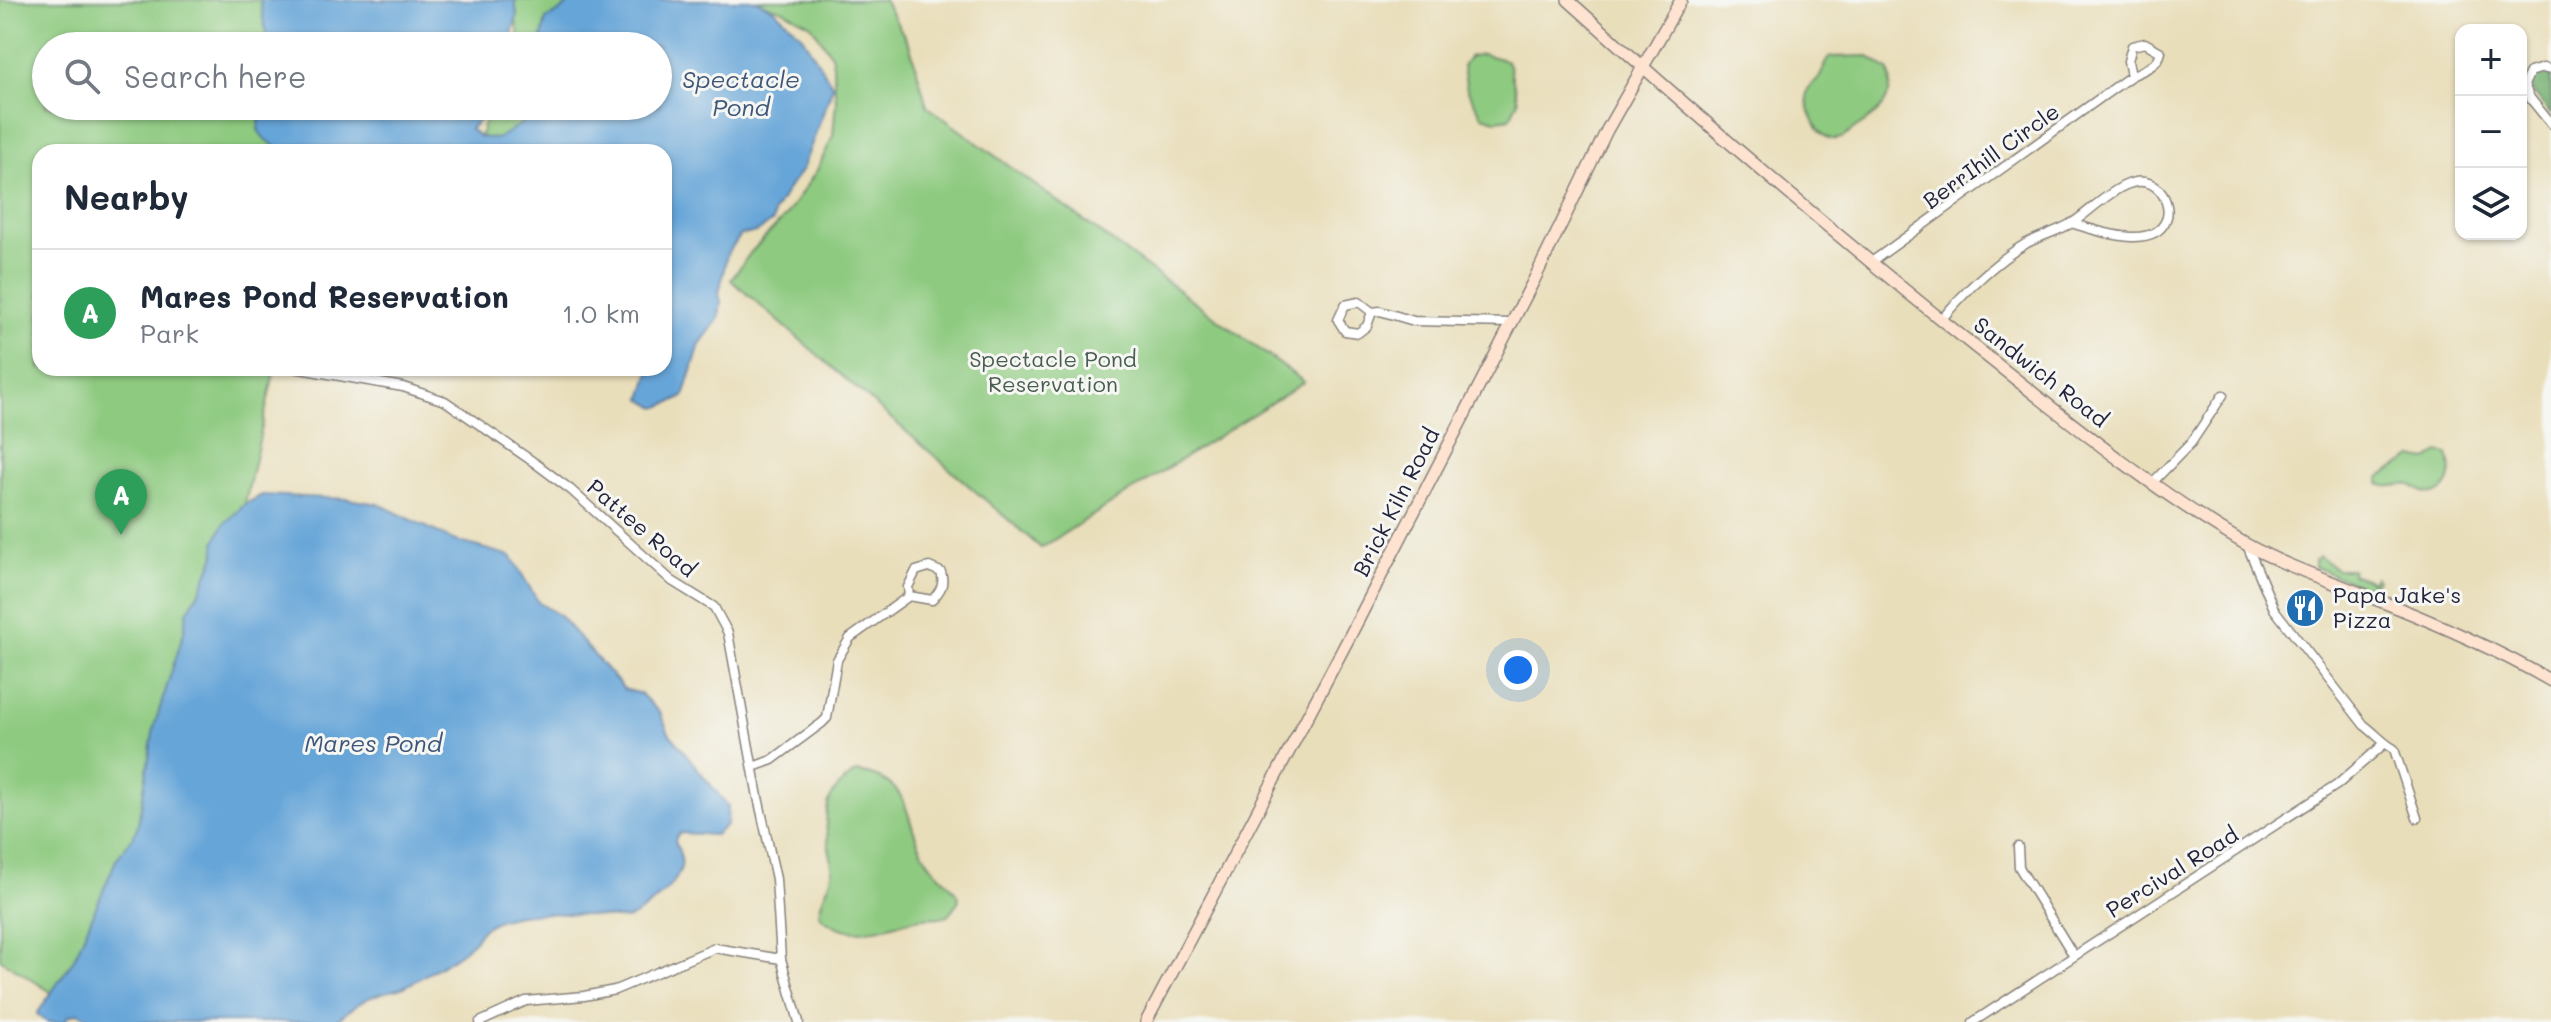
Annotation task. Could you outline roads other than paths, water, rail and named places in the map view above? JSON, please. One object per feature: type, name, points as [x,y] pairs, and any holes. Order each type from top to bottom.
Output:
[{"type":"main road","name":"Sandwich Road","points":[[1568,0],[1870,263],[2035,395],[2209,522],[2247,545],[2512,659],[2551,681]]},
{"type":"main road","name":"Brick Kiln Road","points":[[1146,1022],[1511,323],[1607,130],[1681,0]]},
{"type":"street","name":"BerrIhill Circle","points":[[1870,263],[2131,76],[2159,60],[2161,52],[2145,43],[2132,46],[2128,61],[2131,76]]},
{"type":"street","points":[[2551,70],[2543,68],[2530,72],[2524,85],[2530,98],[2551,124]]},
{"type":"street","points":[[1941,320],[1960,296],[1997,263],[2049,232],[2071,223],[2111,192],[2136,183],[2146,183],[2161,192],[2168,210],[2166,221],[2160,229],[2140,239],[2071,223]]},
{"type":"street","points":[[1372,312],[1367,326],[1358,333],[1345,331],[1338,320],[1342,309],[1359,302],[1372,312],[1380,311],[1414,321],[1511,323]]},
{"type":"street","name":"Pattee Road","points":[[340,376],[403,387],[445,401],[547,472],[672,581],[714,607],[728,633],[776,879],[781,959],[799,1022]]},
{"type":"street","points":[[2153,482],[2191,443],[2223,395]]},
{"type":"street","points":[[2247,545],[2274,609],[2341,697],[2384,744],[2394,749],[2417,818]]},
{"type":"street","points":[[753,767],[772,760],[827,718],[837,660],[850,638],[909,596],[932,600],[939,594],[943,579],[941,572],[929,567],[916,571],[911,576],[909,596]]},
{"type":"street","name":"Percival Road","points":[[1973,1022],[2337,785],[2384,744]]},
{"type":"street","points":[[2018,847],[2019,867],[2074,956]]},
{"type":"street","points":[[480,1022],[526,1001],[615,990],[715,948],[781,959]]},
{"type":"water","points":[[260,0],[515,0],[517,15],[513,32],[266,32]]},
{"type":"water","name":"Spectacle Pond","points":[[572,0],[756,0],[775,10],[802,36],[833,86],[802,170],[774,212],[773,221],[757,232],[741,235],[727,254],[719,294],[719,318],[700,344],[684,397],[657,408],[642,399],[649,376],[672,376],[672,144],[272,144],[258,130],[260,120],[479,120],[470,129],[480,137],[497,139],[527,120],[672,120],[672,32],[543,32],[546,19]]},
{"type":"water","name":"Mares Pond","points":[[262,495],[348,499],[379,504],[453,540],[511,556],[539,603],[559,615],[624,689],[641,694],[660,713],[669,733],[728,806],[727,824],[715,835],[681,833],[677,836],[675,841],[681,860],[678,874],[660,897],[629,919],[555,913],[498,920],[484,928],[466,948],[441,966],[403,987],[369,998],[335,1022],[98,1022],[79,1013],[69,1016],[65,1022],[47,1022],[37,1014],[74,959],[116,860],[138,825],[154,727],[184,632],[187,612],[202,587],[215,555],[215,542],[224,524],[245,504]]},
{"type":"place","name":"Mares Pond Reservation","points":[[121,535]]},
{"type":"place","name":"Papa Jake's Pizza","points":[[2305,608]]},
{"type":"park label","name":"Spectacle Pond Reservation","points":[[1053,372]]}]
